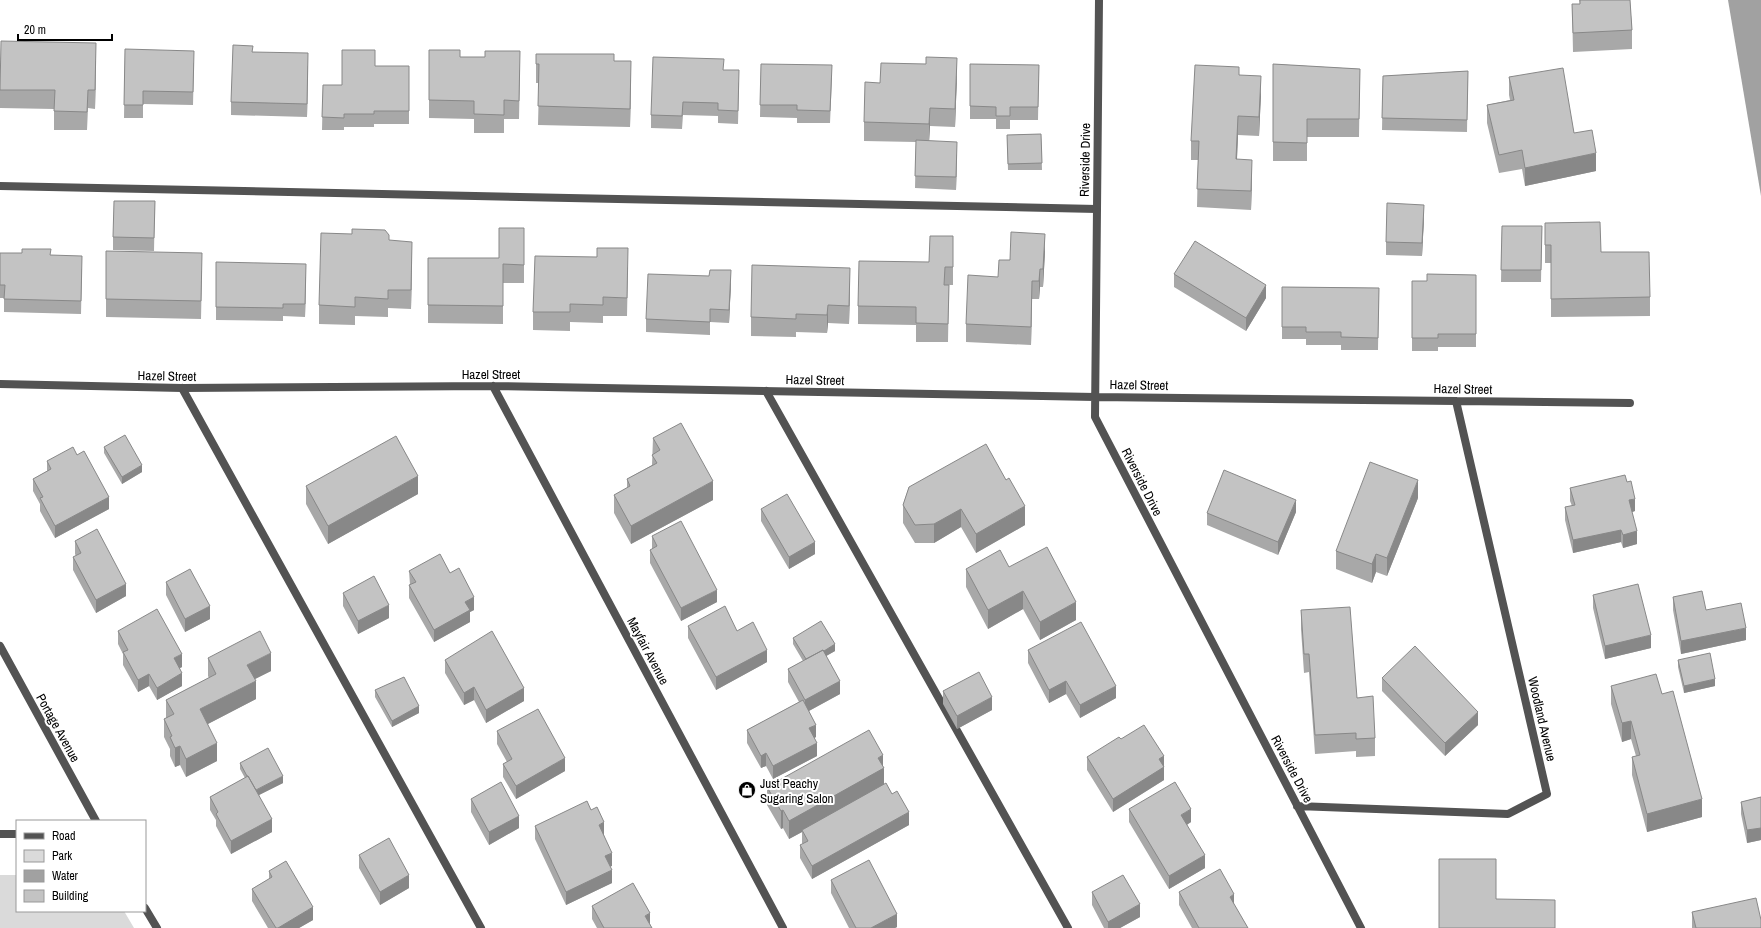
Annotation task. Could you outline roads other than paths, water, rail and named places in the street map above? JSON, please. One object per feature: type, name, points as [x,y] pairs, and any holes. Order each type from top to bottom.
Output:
[{"type":"street","name":"Riverside Drive","points":[[1099,0],[1095,417],[1361,928]]},
{"type":"street","points":[[0,186],[1097,209]]},
{"type":"street","name":"Hazel Street","points":[[0,384],[182,388],[493,386],[1095,397],[1630,403]]},
{"type":"street","name":"Mayfair Avenue","points":[[493,386],[783,928]]},
{"type":"street","points":[[182,388],[481,928]]},
{"type":"street","points":[[766,391],[1068,928]]},
{"type":"street","name":"Woodland Avenue","points":[[1297,806],[1508,814],[1546,794],[1456,401]]},
{"type":"street","name":"Portage Avenue","points":[[0,646],[95,820]]},
{"type":"street","points":[[0,834],[16,834]]},
{"type":"street","points":[[146,910],[157,928]]},
{"type":"water","points":[[1728,0],[1761,0],[1761,196]]},
{"type":"place","name":"Just Peachy Sugaring Salon","points":[[747,790]]}]
